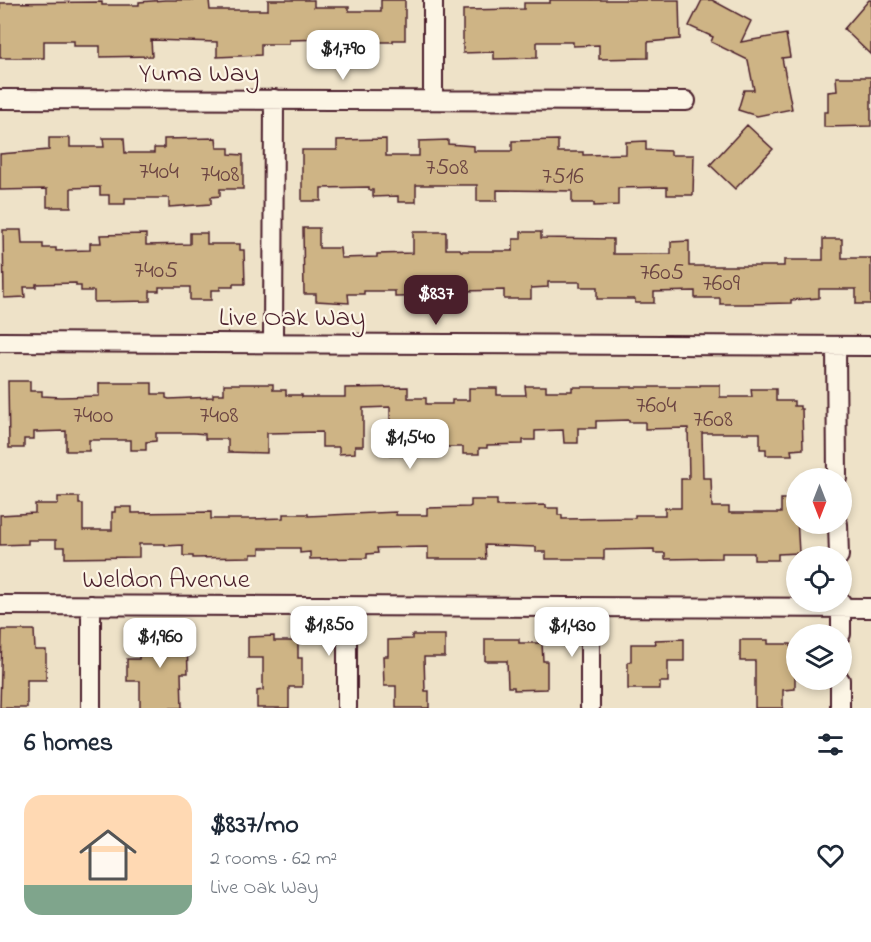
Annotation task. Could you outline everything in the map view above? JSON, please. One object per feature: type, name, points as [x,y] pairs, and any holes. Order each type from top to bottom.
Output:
[{"type":"street","points":[[433,100],[434,0]]},
{"type":"street","name":"Yuma Way","points":[[0,99],[686,101]]},
{"type":"street","points":[[273,343],[274,99]]},
{"type":"street","name":"Live Oak Way","points":[[0,342],[871,346]]},
{"type":"street","points":[[836,346],[837,468]]},
{"type":"street","name":"Weldon Avenue","points":[[0,605],[590,608],[786,606]]},
{"type":"street","points":[[91,605],[91,708]]},
{"type":"street","points":[[347,708],[348,606]]},
{"type":"street","name":"Weldon Avenue","points":[[852,606],[871,608]]},
{"type":"street","points":[[590,608],[590,708]]},
{"type":"street","points":[[840,690],[840,708]]},
{"type":"building","points":[[209,0],[210,10],[268,10],[268,0],[314,0],[314,7],[349,7],[349,11],[381,11],[381,0],[405,0],[405,40],[373,42],[373,57],[328,57],[328,39],[289,40],[289,44],[261,44],[261,55],[217,57],[217,42],[151,40],[152,56],[100,57],[100,46],[74,46],[74,41],[44,41],[44,58],[0,58],[0,3],[102,2],[102,5],[139,5],[139,2]]},
{"type":"building","points":[[550,0],[679,0],[680,39],[648,42],[648,58],[599,59],[599,45],[573,46],[573,42],[537,42],[537,58],[494,59],[494,52],[463,53],[463,10],[524,9],[524,3],[550,3]]},
{"type":"building","points":[[702,0],[712,0],[751,21],[741,42],[786,34],[790,57],[782,58],[792,109],[757,116],[738,110],[744,90],[754,90],[748,60],[711,42],[713,37],[689,26]]},
{"type":"building","points":[[871,0],[871,55],[844,29]]},
{"type":"building","points":[[836,77],[871,77],[871,126],[824,127],[824,112],[828,112],[828,92],[837,91]]},
{"type":"building","points":[[747,125],[773,149],[735,189],[710,165]]},
{"type":"building","points":[[49,138],[70,138],[70,147],[104,147],[103,138],[124,138],[125,153],[154,153],[154,148],[164,148],[164,139],[216,138],[217,148],[229,148],[229,154],[243,155],[243,189],[220,189],[220,196],[211,197],[211,204],[169,207],[169,198],[125,198],[125,204],[109,204],[109,195],[100,195],[100,187],[71,188],[71,207],[47,207],[47,189],[0,190],[0,154],[49,150]]},
{"type":"building","points":[[386,139],[386,156],[419,156],[419,141],[448,140],[448,144],[474,146],[474,151],[512,151],[512,141],[558,140],[558,152],[583,152],[583,155],[626,154],[626,142],[646,141],[646,150],[671,151],[671,155],[694,155],[693,195],[667,195],[667,187],[618,188],[618,205],[594,206],[594,203],[572,203],[572,191],[497,190],[497,201],[477,201],[477,185],[416,185],[416,202],[398,202],[398,196],[373,197],[373,190],[369,190],[369,187],[321,188],[321,201],[302,201],[302,150],[337,150],[337,140]]},
{"type":"building","points":[[303,228],[319,228],[319,248],[340,248],[341,258],[413,253],[413,232],[446,232],[446,249],[513,251],[513,239],[521,239],[521,232],[541,232],[541,238],[613,239],[613,254],[671,254],[671,242],[689,241],[689,266],[784,266],[784,260],[823,260],[823,239],[842,239],[842,258],[871,258],[871,304],[856,304],[856,289],[819,289],[819,298],[791,300],[791,303],[720,304],[720,298],[695,298],[695,291],[654,292],[654,303],[635,303],[635,299],[597,299],[597,287],[580,287],[580,282],[548,282],[548,287],[531,288],[531,299],[504,299],[504,290],[464,291],[464,302],[446,302],[446,296],[395,297],[395,291],[364,291],[364,294],[348,294],[349,303],[316,301],[316,294],[304,294]]},
{"type":"building","points":[[3,230],[21,230],[22,244],[43,244],[43,248],[56,248],[56,251],[90,250],[90,243],[101,243],[100,235],[146,234],[146,245],[190,244],[190,233],[207,233],[207,244],[240,244],[240,250],[244,250],[245,284],[233,284],[233,287],[211,290],[211,300],[190,300],[190,287],[159,287],[159,291],[150,291],[150,301],[94,302],[94,291],[81,291],[81,286],[76,286],[76,283],[36,284],[36,287],[24,287],[25,297],[4,298]]},
{"type":"building","points":[[8,381],[30,381],[30,391],[42,391],[42,396],[61,397],[99,396],[99,383],[152,383],[152,394],[166,394],[166,398],[169,399],[213,397],[213,394],[224,394],[224,384],[273,384],[273,390],[286,390],[286,395],[302,395],[302,397],[345,397],[345,388],[408,387],[408,398],[426,398],[426,404],[452,404],[452,400],[469,400],[469,388],[497,388],[497,395],[526,395],[525,386],[546,386],[546,391],[572,391],[572,387],[720,385],[720,397],[752,397],[751,389],[776,389],[776,401],[794,401],[794,406],[800,406],[802,409],[803,449],[791,450],[792,455],[766,455],[766,449],[760,449],[760,433],[702,433],[703,478],[711,478],[712,507],[729,507],[729,513],[781,513],[781,499],[786,499],[786,534],[798,534],[799,546],[786,546],[786,554],[778,554],[778,560],[754,560],[754,553],[722,553],[722,558],[665,559],[665,553],[654,553],[654,549],[604,550],[604,559],[546,559],[546,552],[536,552],[536,547],[485,545],[486,559],[428,559],[428,547],[377,548],[378,553],[367,554],[367,558],[310,559],[310,552],[300,553],[300,548],[260,548],[260,554],[251,554],[251,557],[193,558],[193,556],[183,556],[183,545],[165,546],[165,544],[139,544],[139,557],[65,558],[65,547],[56,547],[56,540],[28,540],[28,544],[0,545],[0,515],[35,513],[35,504],[58,504],[58,497],[79,497],[79,504],[83,504],[83,530],[112,530],[112,512],[115,512],[115,507],[132,507],[132,513],[211,512],[211,519],[283,518],[283,514],[308,514],[308,516],[396,512],[396,515],[427,515],[427,508],[469,507],[471,500],[497,500],[497,506],[546,505],[546,508],[558,508],[558,515],[562,515],[562,519],[635,518],[635,515],[665,515],[665,508],[681,508],[681,479],[689,479],[688,428],[645,429],[645,422],[629,422],[629,420],[596,421],[596,428],[578,428],[578,443],[564,443],[563,430],[535,431],[535,440],[523,440],[523,444],[487,445],[487,448],[479,448],[479,454],[463,454],[463,447],[432,447],[433,452],[421,452],[421,455],[390,456],[390,407],[363,408],[363,446],[355,446],[355,453],[339,454],[339,447],[322,447],[322,432],[267,433],[267,453],[228,452],[228,439],[205,439],[205,434],[194,433],[156,433],[156,441],[146,442],[146,450],[131,450],[131,440],[89,440],[89,451],[66,451],[66,431],[34,432],[34,439],[24,439],[24,448],[9,448]]},
{"type":"building","points":[[180,629],[180,640],[187,640],[188,673],[181,673],[182,708],[140,708],[140,681],[127,681],[127,659],[139,659],[139,650],[145,650],[144,630]]},
{"type":"building","points":[[2,630],[34,630],[35,650],[46,650],[46,680],[27,680],[27,708],[0,708]]},
{"type":"building","points":[[412,635],[445,635],[445,657],[424,657],[425,691],[429,691],[429,708],[396,708],[396,686],[384,686],[383,656],[388,656],[388,640],[412,639]]},
{"type":"building","points":[[274,636],[274,641],[298,641],[298,658],[302,658],[302,687],[289,687],[289,708],[257,708],[257,691],[263,690],[263,658],[248,658],[248,637]]},
{"type":"building","points":[[485,639],[519,639],[519,643],[542,643],[543,661],[547,661],[547,689],[514,690],[514,687],[508,687],[507,661],[485,661]]},
{"type":"building","points":[[684,639],[684,661],[668,661],[668,682],[660,682],[660,689],[628,689],[631,644],[656,644],[655,640]]},
{"type":"building","points":[[740,640],[768,640],[768,644],[786,644],[786,690],[783,690],[783,708],[755,708],[755,661],[740,661]]}]
